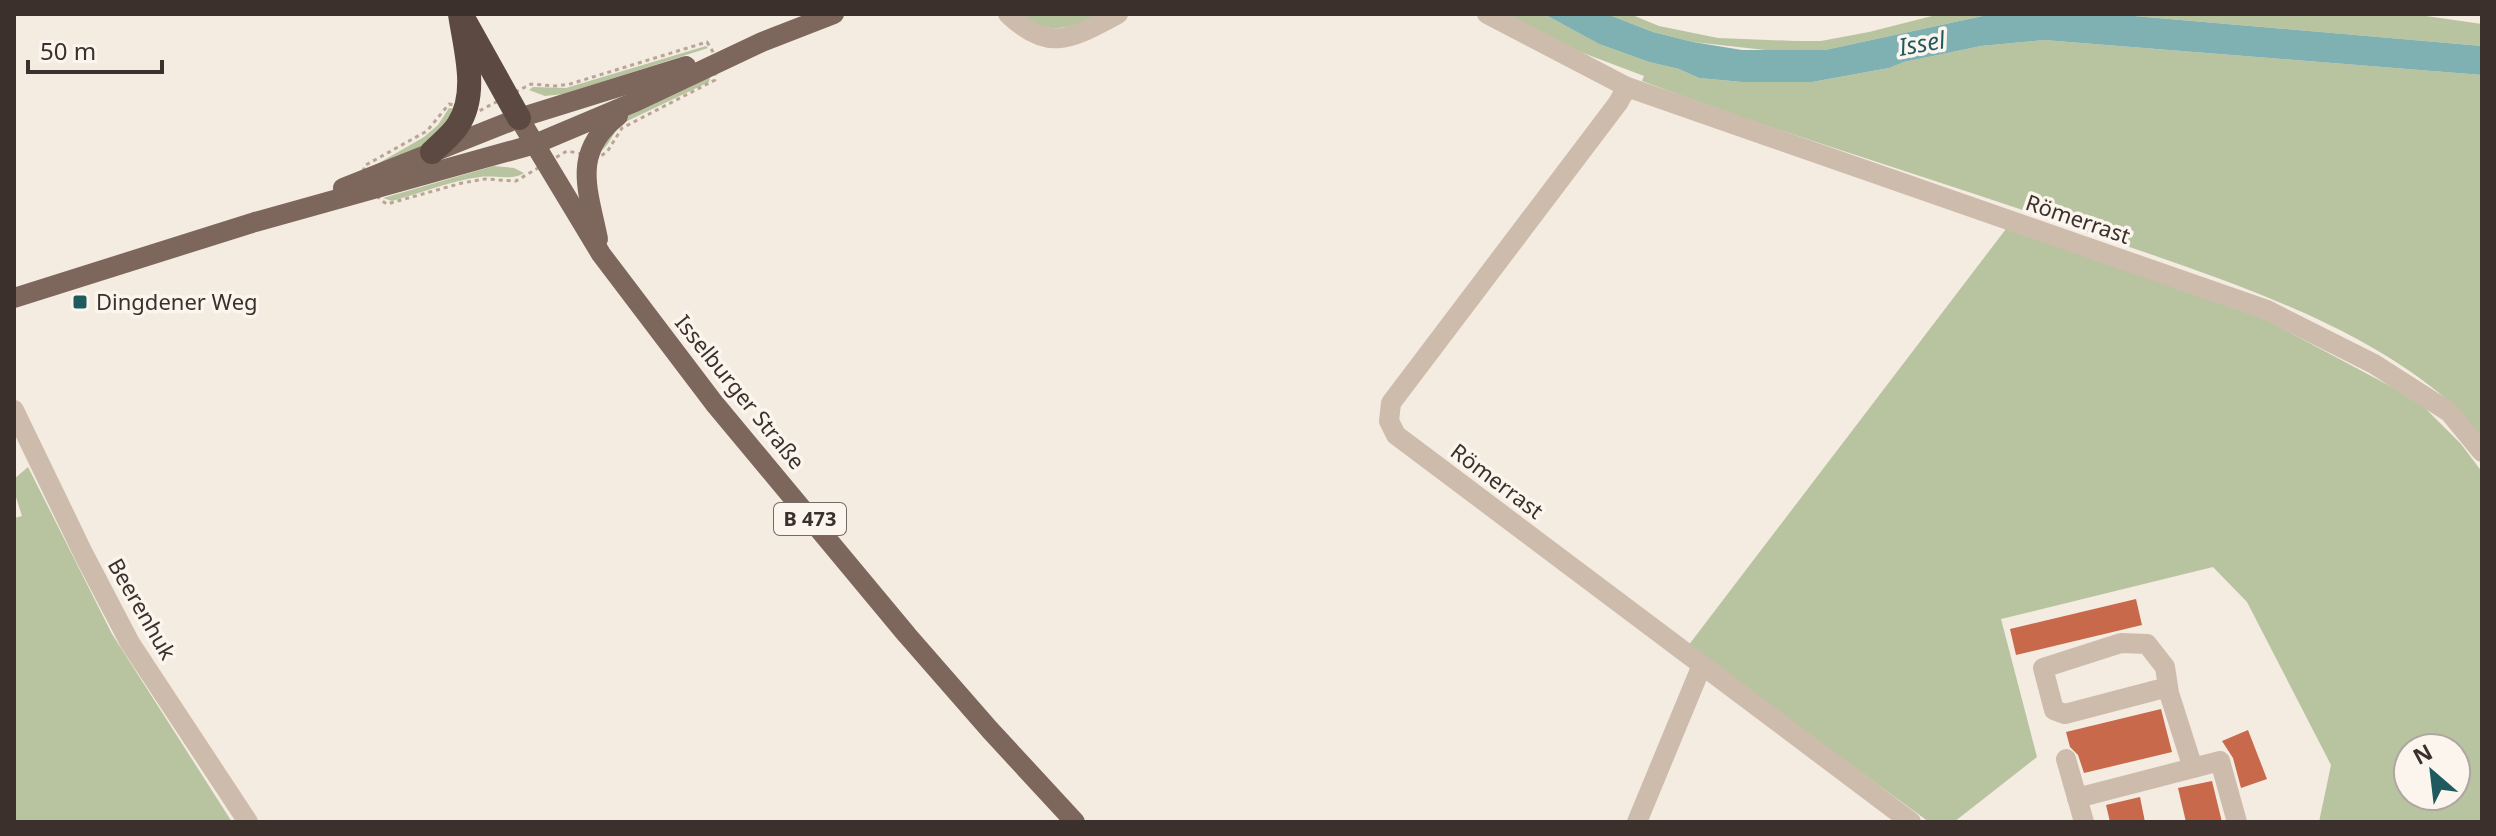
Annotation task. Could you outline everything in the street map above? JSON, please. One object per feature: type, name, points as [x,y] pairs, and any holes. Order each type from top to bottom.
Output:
[{"type":"highway","name":"B 473","points":[[460,14],[519,118]]},
{"type":"highway","name":"B 473","points":[[432,152],[458,125],[465,108],[470,81],[460,14]]},
{"type":"main road","points":[[255,222],[519,118],[762,42],[834,14]]},
{"type":"main road","points":[[14,298],[255,222],[535,144],[637,101],[762,42]]},
{"type":"main road","name":"B 473","points":[[601,254],[588,185],[588,155],[597,135],[637,101]]},
{"type":"main road","name":"Isselburger Straße","points":[[519,118],[601,254],[714,403],[896,622],[1075,822]]},
{"type":"street","points":[[1008,14],[1026,31],[1053,40],[1079,34],[1118,14]]},
{"type":"street","name":"Römerrast","points":[[1487,14],[1627,87],[2267,310],[2374,364],[2449,412],[2482,452]]},
{"type":"street","name":"Römerrast","points":[[1627,87],[1391,403],[1389,421],[1396,435],[1911,822]]},
{"type":"street","name":"Beerenhuk","points":[[14,410],[130,643],[248,822]]},
{"type":"street","points":[[2168,687],[2065,714],[2054,710],[2043,668],[2121,643],[2147,644],[2165,667],[2168,687],[2193,768]]},
{"type":"street","points":[[1637,822],[1702,665]]},
{"type":"street","points":[[2066,759],[2084,822]]},
{"type":"street","points":[[2077,798],[2220,761],[2237,822]]},
{"type":"green space","points":[[1022,14],[1102,14],[1071,26],[1052,28],[1042,26]]},
{"type":"green space","points":[[1505,14],[1544,14],[1599,44],[1649,62],[1679,69],[1699,78],[1742,82],[1812,82],[1981,46],[2044,40],[2482,75],[2482,438],[2450,402],[2408,370],[2368,345],[2281,303],[2044,217],[1642,81],[1644,76],[1562,45]]},
{"type":"green space","points":[[1607,14],[1630,14],[1659,26],[1718,38],[1821,41],[1940,14],[1992,14],[1825,50],[1765,50],[1693,42],[1653,32]]},
{"type":"green space","points":[[2111,14],[2412,14],[2482,24],[2482,46]]},
{"type":"green space","points":[[706,46],[708,48],[564,94],[545,96],[529,90],[533,87],[566,88]]},
{"type":"green space","points":[[710,77],[709,82],[621,124],[605,148],[597,153],[623,115]]},
{"type":"green space","points":[[449,108],[456,109],[429,144],[365,171],[424,137],[438,125]]},
{"type":"green space","points":[[494,166],[514,168],[524,173],[514,177],[469,179],[392,201],[383,198]]},
{"type":"green space","points":[[2009,225],[2257,315],[2418,401],[2461,444],[2482,472],[2482,822],[2319,822],[2331,765],[2247,602],[2213,567],[2001,619],[2037,757],[1954,822],[1929,822],[1688,646]]},
{"type":"green space","points":[[28,467],[112,634],[232,822],[14,822],[14,518],[22,516],[14,491],[14,479]]},
{"type":"water","name":"Issel","points":[[1544,14],[1607,14],[1653,32],[1742,50],[1825,50],[1992,14],[2111,14],[2482,46],[2482,75],[2044,40],[1981,46],[1812,82],[1742,82],[1699,78],[1679,69],[1649,62],[1599,44]]},
{"type":"building","points":[[2136,599],[2142,625],[2016,655],[2010,629]]},
{"type":"building","points":[[2161,709],[2172,752],[2084,773],[2066,732]]},
{"type":"building","points":[[2248,730],[2267,779],[2241,788],[2233,758],[2222,741]]},
{"type":"building","points":[[2212,781],[2222,822],[2186,822],[2178,788]]},
{"type":"building","points":[[2140,797],[2145,822],[2110,822],[2106,805]]},
{"type":"place","name":"Dingdener Weg","points":[[80,302]]}]
